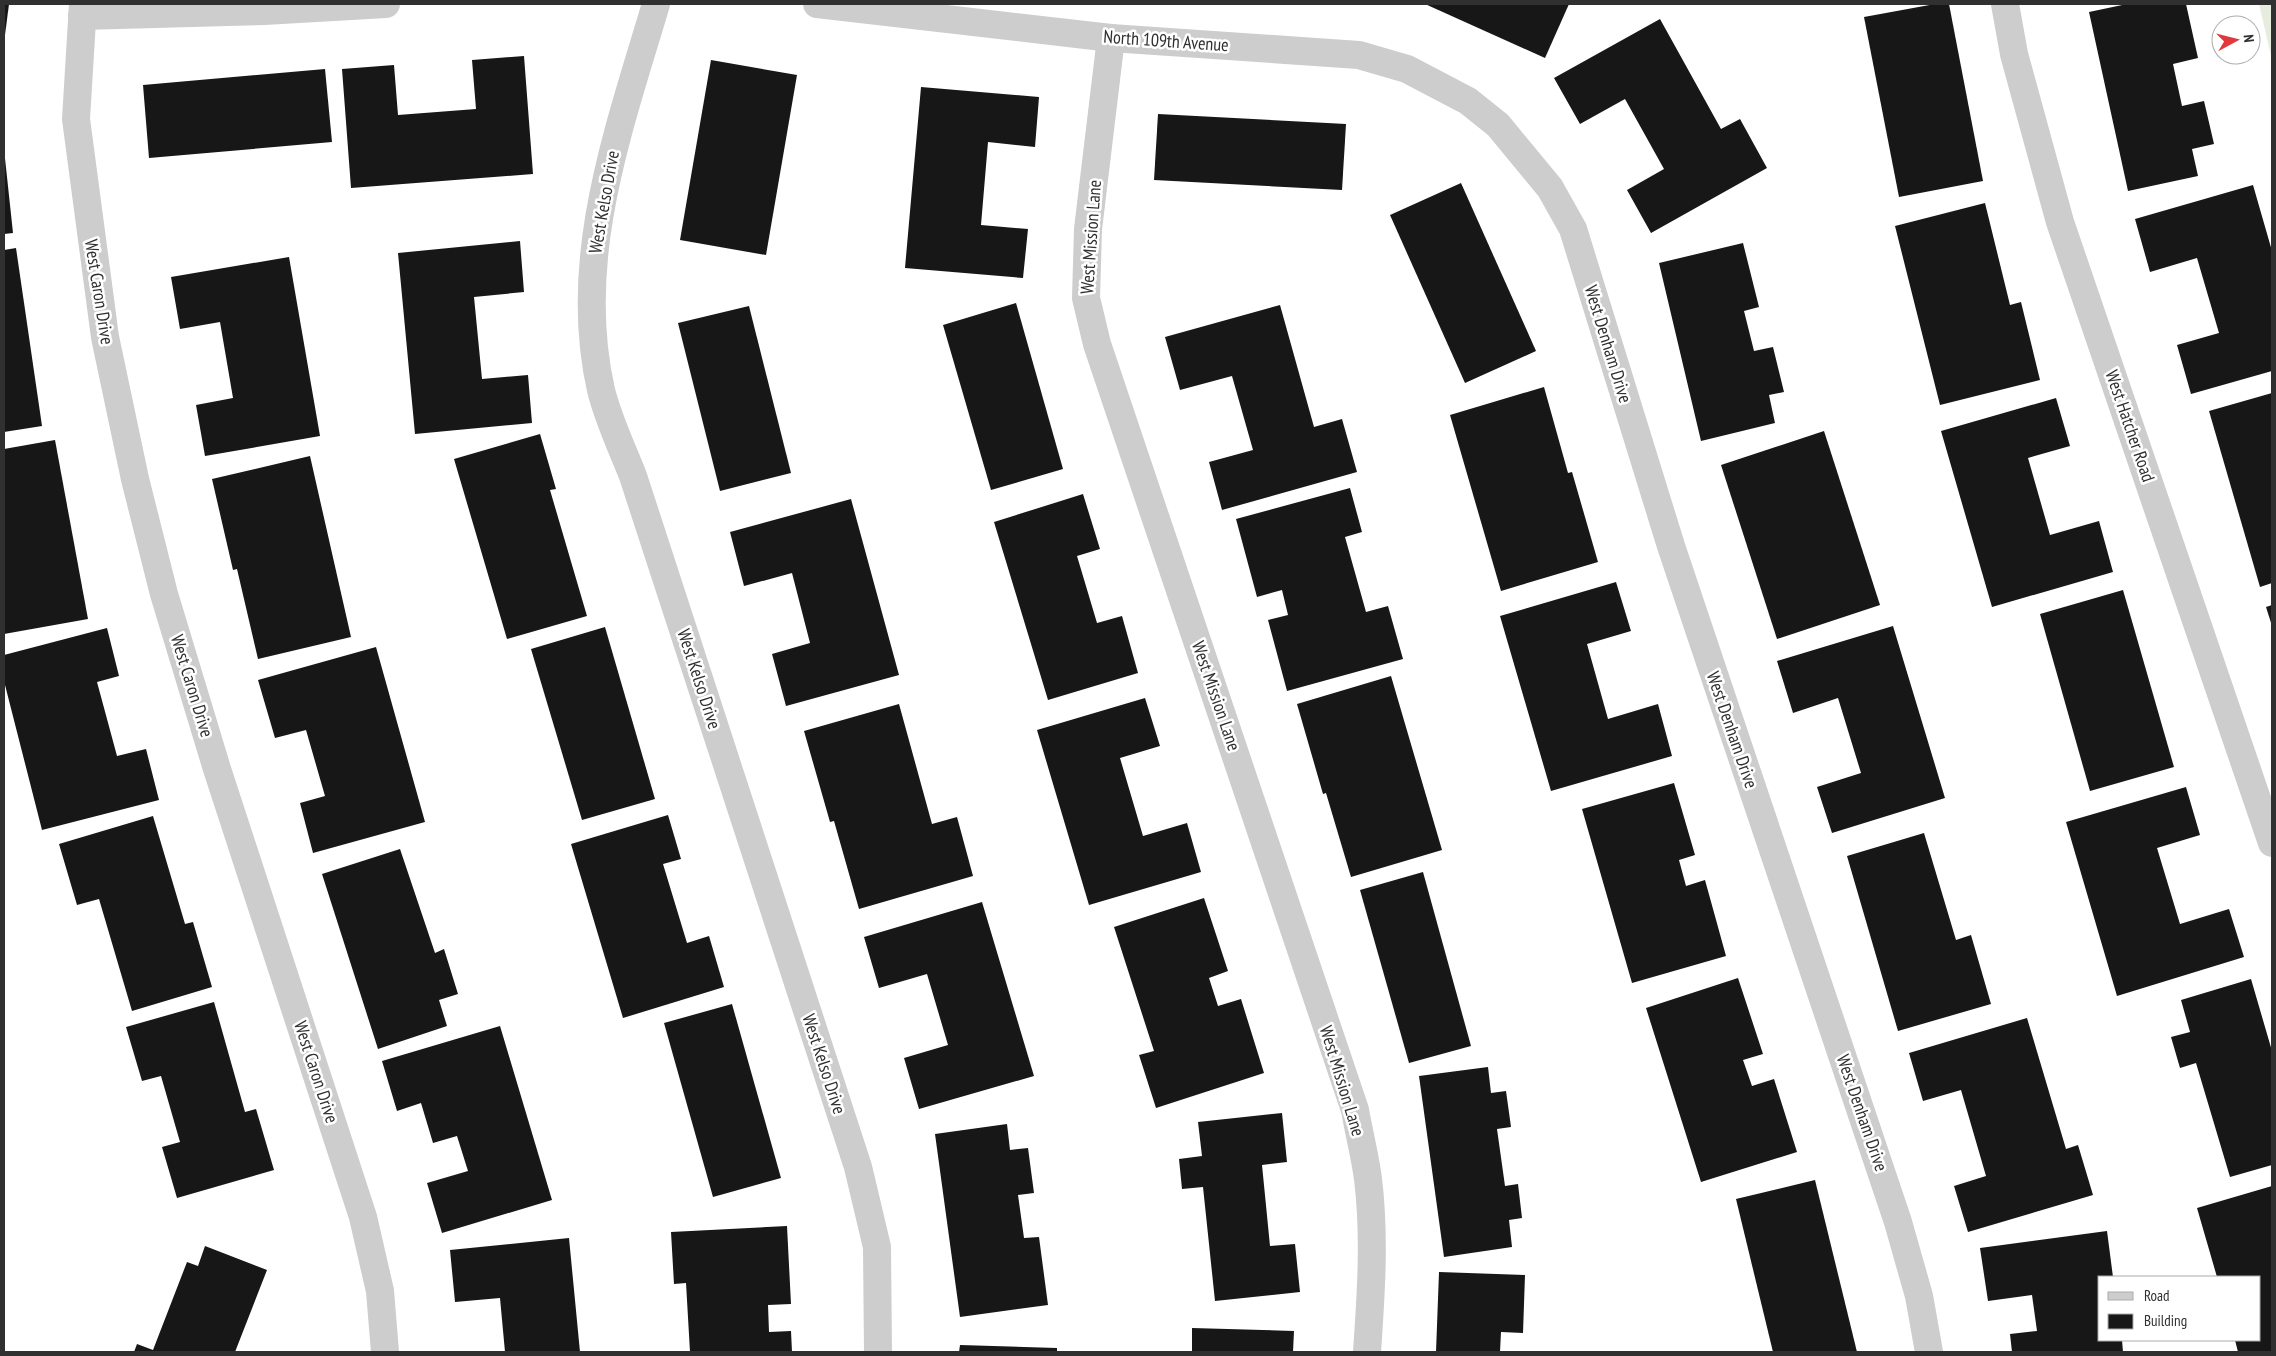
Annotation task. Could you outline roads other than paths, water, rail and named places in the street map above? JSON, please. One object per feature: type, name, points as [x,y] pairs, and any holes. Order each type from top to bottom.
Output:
[{"type":"street","points":[[82,10],[264,11],[386,4]]},
{"type":"street","name":"West Kelso Drive","points":[[656,4],[611,159],[594,244],[592,326],[602,391],[636,485],[858,1167],[877,1247],[878,1352]]},
{"type":"street","name":"North 109th Avenue","points":[[817,4],[1111,38],[1359,54],[1407,69],[1468,101],[1498,125]]},
{"type":"street","name":"West Hatcher Road","points":[[2005,4],[2014,54],[2060,222],[2272,843]]},
{"type":"street","name":"West Caron Drive","points":[[82,10],[76,119],[105,337],[135,479],[164,594],[206,732],[363,1217],[380,1292],[385,1352]]},
{"type":"street","name":"West Mission Lane","points":[[1111,38],[1088,229],[1086,298],[1101,354],[1355,1110],[1368,1179],[1370,1216],[1371,1290],[1367,1352]]},
{"type":"street","name":"West Denham Drive","points":[[1498,125],[1550,188],[1573,229],[1671,546],[1898,1222],[1919,1296],[1929,1352]]}]
